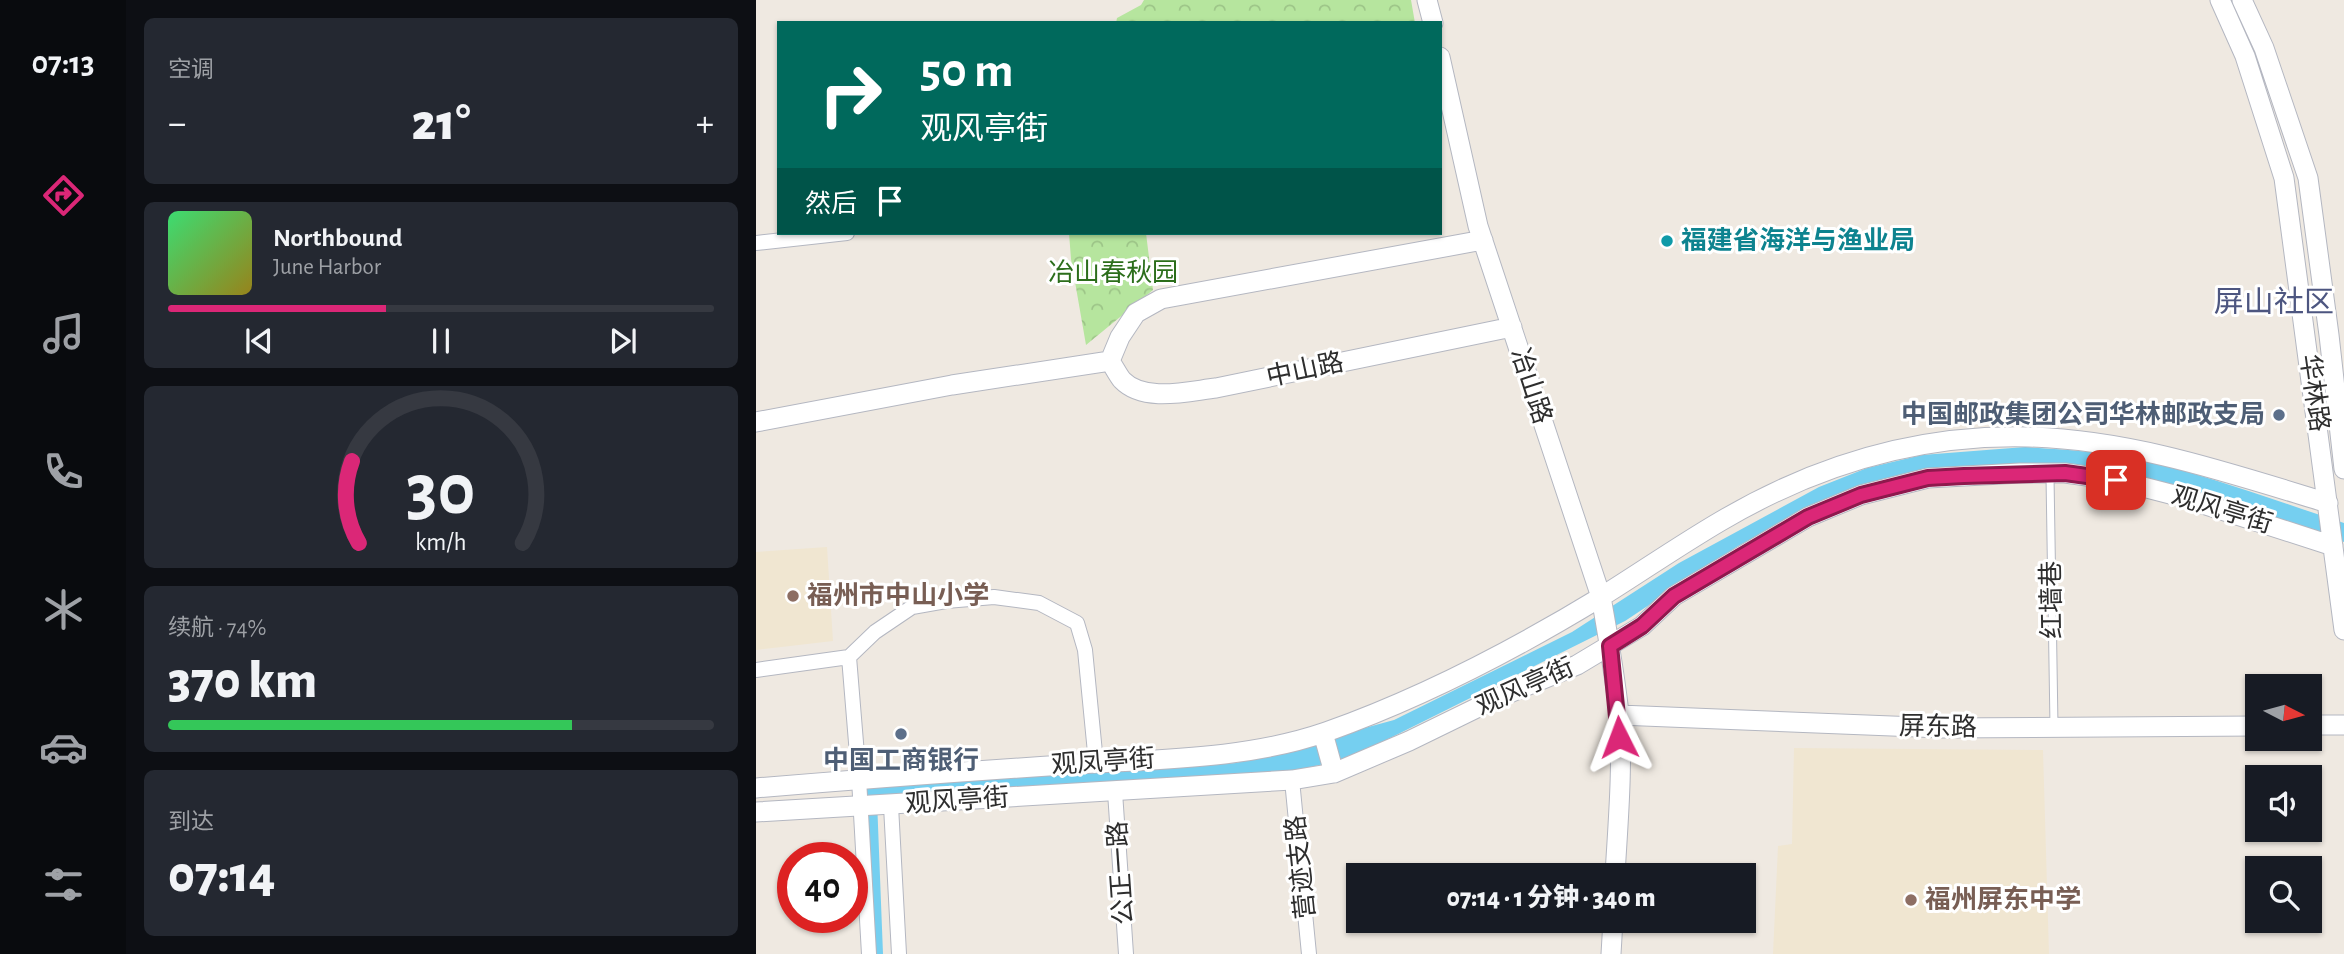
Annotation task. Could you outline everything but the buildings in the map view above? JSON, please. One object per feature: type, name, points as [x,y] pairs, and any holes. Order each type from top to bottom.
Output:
[{"type":"street","points":[[1427,0],[1432,21]]},
{"type":"street","points":[[2223,7],[2244,4]]},
{"type":"street","name":"华林路","points":[[2244,4],[2264,48],[2308,178],[2344,469]]},
{"type":"street","name":"华林路","points":[[2223,7],[2245,56],[2284,178],[2344,630]]},
{"type":"street","name":"冶山路","points":[[1442,66],[1483,240],[1601,597],[1619,715],[1620,780],[1616,863]]},
{"type":"street","points":[[2288,205],[2311,203]]},
{"type":"street","points":[[756,243],[829,235]]},
{"type":"street","points":[[756,422],[939,387],[1110,361],[1120,337],[1136,313],[1161,299],[1483,240]]},
{"type":"street","name":"中山路","points":[[1110,361],[1123,382],[1144,392],[1173,393],[1216,388],[1512,327]]},
{"type":"street","name":"观风亭街","points":[[1323,733],[1429,690],[1528,640],[1759,500],[1849,461],[1883,452],[1931,442],[1983,438],[2029,437],[2121,446],[2162,454],[2328,503]]},
{"type":"street","name":"观风亭街","points":[[756,812],[1115,792],[1292,780],[1334,773],[1409,741],[1495,699],[1577,665],[1642,626],[1674,596],[1808,517],[1861,495],[1928,478],[2050,473],[2116,480],[2178,496],[2333,546]]},
{"type":"street","points":[[756,670],[849,657],[875,632],[912,607],[994,597],[1040,603],[1077,623],[1085,650],[1096,763]]},
{"type":"street","points":[[849,657],[869,954]]},
{"type":"street","name":"屏东路","points":[[1619,715],[1942,729],[2245,726]]},
{"type":"street","points":[[2322,725],[2344,725]]},
{"type":"street","points":[[1323,733],[1334,773]]},
{"type":"street","name":"观凤亭街","points":[[756,788],[1177,758],[1267,748],[1323,733]]},
{"type":"street","name":"营迹支路","points":[[1292,780],[1310,954]]},
{"type":"street","name":"公正一路","points":[[1115,792],[1126,954]]},
{"type":"street","points":[[891,806],[899,954]]},
{"type":"street","points":[[1611,954],[1612,933]]},
{"type":"lane","name":"红墙巷","points":[[2050,473],[2054,727]]},
{"type":"shaded area","name":"福州市中山小学","points":[[827,547],[833,641],[756,650],[756,552]]},
{"type":"shaded area","name":"福州屏东中学","points":[[1794,748],[2043,750],[2049,954],[1773,954],[1778,846],[1792,844]]},
{"type":"green space","points":[[1144,0],[1411,0],[1415,21],[1116,21],[1117,18],[1141,5]]},
{"type":"green space","name":"冶山春秋园","points":[[1069,235],[1146,235],[1153,290],[1086,345]]},
{"type":"water","points":[[2025,447],[2124,456],[2164,465],[2344,523],[2344,542],[2136,474],[2084,467],[2030,466],[1802,512],[1738,546],[1625,621],[1350,758],[1276,775],[877,800],[883,954],[872,954],[864,787],[1236,763],[1394,720],[1572,632],[1679,563],[1819,487],[1867,468],[1922,455]]},
{"type":"place","name":"福建省海洋与渔业局","points":[[1667,241]]},
{"type":"place","name":"中国邮政集团公司华林邮政支局","points":[[2279,415]]},
{"type":"place","name":"福州市中山小学","points":[[793,596]]},
{"type":"place","name":"中国工商银行","points":[[901,734]]},
{"type":"place","name":"福州屏东中学","points":[[1911,900]]},
{"type":"district","name":"屏山社区","points":[[2274,303]]},
{"type":"route","points":[[1619,737],[1619,715],[1610,646],[1642,626],[1674,596],[1808,517],[1861,495],[1928,478],[2065,473],[2116,480]]}]
